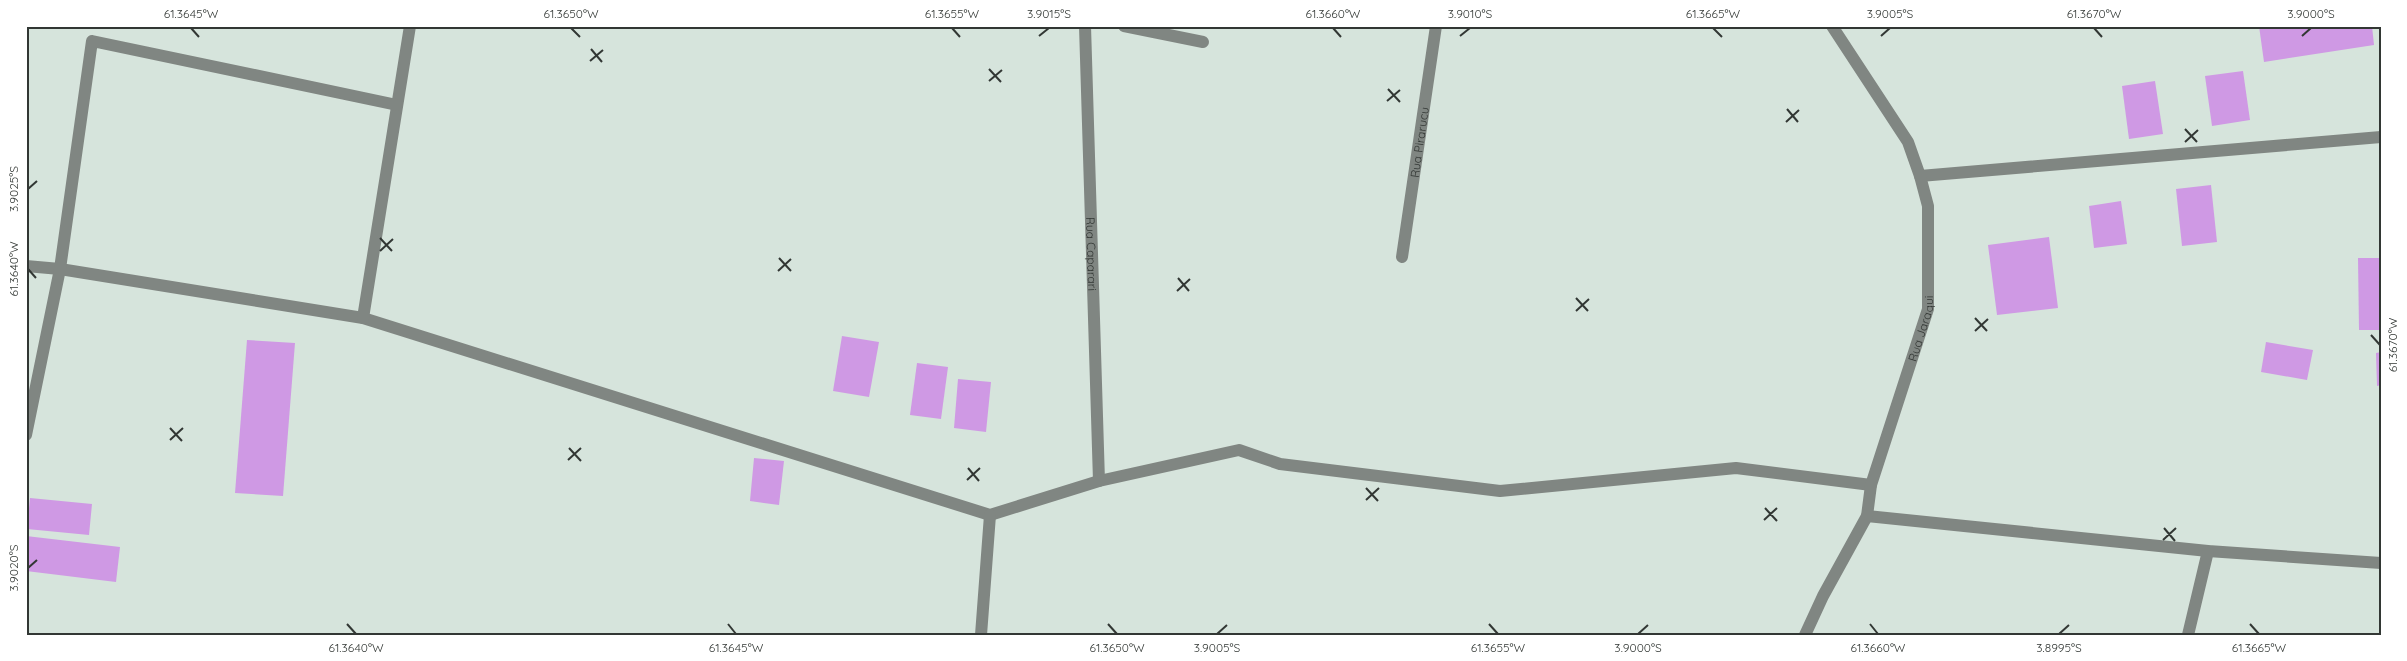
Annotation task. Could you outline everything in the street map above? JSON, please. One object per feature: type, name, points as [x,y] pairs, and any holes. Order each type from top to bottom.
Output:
[{"type":"street","points":[[363,318],[410,26]]},
{"type":"street","name":"Rua Caparari","points":[[1084,26],[1099,480]]},
{"type":"street","points":[[1124,26],[1203,42]]},
{"type":"street","name":"Rua Pirarucu","points":[[1402,257],[1436,26]]},
{"type":"street","name":"Rua Jaraqui","points":[[1805,635],[1823,596],[1867,516],[1871,485],[1928,309],[1928,206],[1920,176],[1908,142],[1832,26]]},
{"type":"street","points":[[26,435],[60,269],[92,41],[398,105]]},
{"type":"street","points":[[1920,176],[2381,137]]},
{"type":"street","points":[[26,266],[60,269],[363,318],[990,515],[1099,480],[1239,450],[1280,464],[1500,491],[1736,468],[1871,485]]},
{"type":"street","points":[[981,635],[990,515]]},
{"type":"street","points":[[1867,516],[2208,551],[2381,563]]},
{"type":"street","points":[[2188,635],[2208,551]]},
{"type":"building","points":[[2259,26],[2372,26],[2374,45],[2264,62]]},
{"type":"building","points":[[2243,71],[2250,120],[2212,126],[2205,76]]},
{"type":"building","points":[[2155,81],[2163,134],[2129,139],[2122,86]]},
{"type":"building","points":[[2211,185],[2217,242],[2182,246],[2176,189]]},
{"type":"building","points":[[2121,201],[2127,244],[2094,248],[2089,206]]},
{"type":"building","points":[[2049,237],[2058,308],[1997,315],[1988,245]]},
{"type":"building","points":[[2358,258],[2381,258],[2381,330],[2359,330]]},
{"type":"building","points":[[842,336],[879,342],[869,397],[833,391]]},
{"type":"building","points":[[247,340],[295,343],[283,496],[235,493]]},
{"type":"building","points":[[2266,342],[2313,350],[2307,380],[2261,372]]},
{"type":"building","points":[[2381,352],[2381,385],[2377,386],[2376,353]]},
{"type":"building","points":[[917,363],[948,367],[941,419],[910,415]]},
{"type":"building","points":[[958,379],[991,382],[986,432],[954,428]]},
{"type":"building","points":[[754,458],[784,461],[779,505],[750,501]]},
{"type":"building","points":[[30,498],[92,504],[89,535],[27,529]]},
{"type":"building","points":[[26,536],[120,547],[116,582],[26,571]]}]
